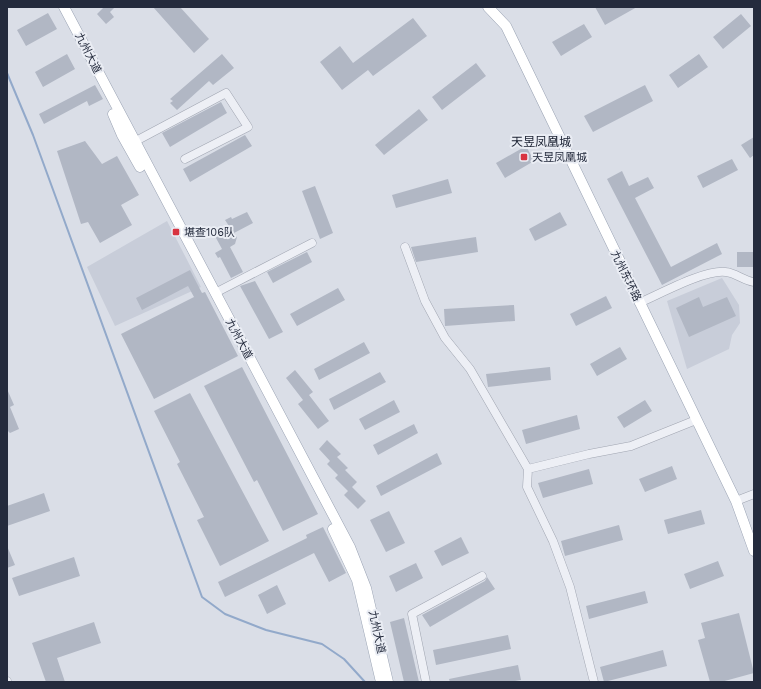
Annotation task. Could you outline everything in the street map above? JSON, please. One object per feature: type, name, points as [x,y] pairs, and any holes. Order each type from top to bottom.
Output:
[{"type":"main road","points":[[58,7],[97,79],[122,135],[159,199],[265,396],[338,539],[357,580],[381,682]]},
{"type":"main road","name":"九州大道","points":[[64,7],[134,142],[350,547],[362,574],[388,682]]},
{"type":"main road","name":"九州东环路","points":[[488,7],[506,26],[736,501],[754,551]]},
{"type":"street","points":[[134,142],[226,92],[248,127],[185,159]]},
{"type":"street","points":[[215,293],[312,243]]},
{"type":"street","points":[[405,247],[425,301],[445,338],[470,369],[528,469],[527,487],[553,541],[570,587],[594,682]]},
{"type":"street","points":[[639,302],[714,272],[732,273],[747,281],[754,282]]},
{"type":"street","points":[[528,469],[588,454],[631,446],[696,420]]},
{"type":"street","points":[[736,501],[754,494]]},
{"type":"street","points":[[426,682],[412,614],[482,576]]},
{"type":"shaded area","points":[[167,221],[201,287],[115,326],[87,267]]},
{"type":"shaded area","points":[[722,278],[739,305],[740,323],[732,335],[729,349],[687,369],[667,301]]},
{"type":"building","points":[[104,7],[115,7],[110,12],[114,17],[106,24],[97,14]]},
{"type":"building","points":[[153,7],[180,7],[209,39],[194,53]]},
{"type":"building","points":[[595,7],[637,7],[605,25]]},
{"type":"building","points":[[48,13],[57,29],[26,46],[17,30]]},
{"type":"building","points":[[741,14],[751,26],[723,49],[713,37]]},
{"type":"building","points":[[413,18],[427,36],[373,76],[368,70],[342,90],[320,62],[340,46],[353,63]]},
{"type":"building","points":[[584,24],[592,37],[561,56],[552,42]]},
{"type":"building","points":[[67,54],[75,69],[43,87],[35,72]]},
{"type":"building","points":[[222,54],[234,68],[213,85],[209,81],[177,110],[170,103],[173,101],[170,99]]},
{"type":"building","points":[[699,54],[708,67],[678,88],[669,75]]},
{"type":"building","points":[[476,63],[486,76],[442,110],[432,97]]},
{"type":"building","points":[[95,85],[103,99],[89,106],[87,101],[44,124],[39,114]]},
{"type":"building","points":[[645,85],[653,101],[593,132],[584,116]]},
{"type":"building","points":[[221,102],[227,113],[170,147],[162,133]]},
{"type":"building","points":[[419,109],[428,120],[384,155],[375,145]]},
{"type":"building","points":[[245,135],[252,146],[190,182],[183,169]]},
{"type":"building","points":[[754,137],[754,155],[750,158],[741,145]]},
{"type":"building","points":[[85,141],[102,164],[117,156],[139,195],[121,205],[132,225],[100,243],[88,222],[81,224],[57,151]]},
{"type":"building","points":[[526,146],[534,161],[505,178],[496,163]]},
{"type":"building","points":[[732,159],[738,170],[703,188],[697,176]]},
{"type":"building","points":[[622,171],[629,186],[648,177],[654,188],[635,198],[671,267],[717,243],[722,254],[662,285],[607,179]]},
{"type":"building","points":[[448,179],[452,193],[396,208],[392,195]]},
{"type":"building","points":[[315,186],[333,233],[320,239],[302,191]]},
{"type":"building","points":[[247,212],[253,223],[234,233],[237,237],[235,244],[230,247],[243,272],[231,278],[220,257],[218,258],[215,253],[222,249],[216,238],[218,232],[229,226],[225,220],[231,217],[232,219]]},
{"type":"building","points":[[560,212],[567,225],[535,241],[529,229]]},
{"type":"building","points":[[476,237],[478,252],[416,262],[411,247]]},
{"type":"building","points":[[307,252],[312,262],[273,283],[267,272]]},
{"type":"building","points":[[737,252],[754,252],[754,267],[737,267]]},
{"type":"building","points":[[190,270],[202,293],[205,292],[238,356],[154,399],[121,334],[194,297],[188,286],[142,310],[136,298]]},
{"type":"building","points":[[255,281],[283,332],[269,339],[240,286]]},
{"type":"building","points":[[338,288],[345,300],[297,326],[290,314]]},
{"type":"building","points":[[606,296],[612,308],[576,326],[570,314]]},
{"type":"building","points":[[699,297],[703,307],[727,297],[736,316],[689,337],[676,308]]},
{"type":"building","points":[[514,305],[515,321],[445,326],[444,309]]},
{"type":"building","points":[[364,342],[370,353],[319,380],[314,369]]},
{"type":"building","points":[[620,347],[627,359],[597,376],[590,364]]},
{"type":"building","points":[[242,367],[318,514],[283,531],[257,480],[254,482],[204,386]]},
{"type":"building","points":[[550,367],[551,380],[488,387],[486,374]]},
{"type":"building","points":[[295,370],[313,392],[309,395],[329,421],[318,429],[298,404],[303,400],[286,378]]},
{"type":"building","points":[[380,372],[386,382],[334,410],[329,399]]},
{"type":"building","points":[[7,389],[14,405],[10,407],[19,429],[10,433],[7,430]]},
{"type":"building","points":[[190,393],[269,541],[220,566],[197,520],[204,517],[177,464],[180,462],[154,411]]},
{"type":"building","points":[[394,400],[400,412],[365,430],[359,419]]},
{"type":"building","points":[[645,400],[652,411],[624,428],[617,417]]},
{"type":"building","points":[[577,415],[580,429],[526,444],[522,430]]},
{"type":"building","points":[[414,424],[418,433],[378,455],[373,445]]},
{"type":"building","points":[[327,440],[341,454],[337,457],[348,468],[345,470],[357,482],[352,487],[366,501],[358,509],[344,495],[348,491],[335,478],[338,475],[327,464],[330,461],[319,449]]},
{"type":"building","points":[[437,453],[442,464],[381,496],[376,486]]},
{"type":"building","points":[[672,466],[677,479],[645,492],[639,479]]},
{"type":"building","points":[[589,469],[593,484],[543,498],[538,483]]},
{"type":"building","points":[[44,493],[50,511],[7,526],[7,506]]},
{"type":"building","points":[[701,510],[705,524],[668,534],[664,520]]},
{"type":"building","points":[[389,511],[405,543],[386,552],[370,520]]},
{"type":"building","points":[[619,525],[623,540],[565,556],[561,541]]},
{"type":"building","points":[[323,527],[346,573],[329,582],[314,553],[225,597],[218,582],[307,538],[306,535]]},
{"type":"building","points":[[461,537],[469,553],[442,566],[434,551]]},
{"type":"building","points":[[7,546],[15,565],[7,568]]},
{"type":"building","points":[[74,557],[80,576],[19,596],[12,578]]},
{"type":"building","points":[[718,561],[724,576],[690,589],[684,574]]},
{"type":"building","points":[[416,563],[423,578],[396,592],[389,576]]},
{"type":"building","points":[[487,577],[495,589],[430,627],[422,615],[485,581]]},
{"type":"building","points":[[277,585],[286,604],[267,614],[258,595]]},
{"type":"building","points":[[645,591],[648,603],[589,619],[586,606]]},
{"type":"building","points":[[739,613],[754,673],[721,682],[710,682],[698,640],[705,638],[701,623]]},
{"type":"building","points":[[404,618],[419,682],[404,682],[390,622]]},
{"type":"building","points":[[94,622],[101,643],[57,658],[65,682],[46,682],[32,643]]},
{"type":"building","points":[[508,635],[511,649],[436,665],[433,650]]},
{"type":"building","points":[[663,650],[667,666],[604,682],[600,667]]},
{"type":"building","points":[[518,665],[521,680],[509,682],[450,682],[449,679]]},
{"type":"waterway","points":[[7,73],[33,135],[202,597],[225,614],[266,630],[322,644],[344,659],[365,682]]},
{"type":"place","name":"天昱凤凰城","points":[[524,157]]},
{"type":"place","name":"堪查106队","points":[[176,232]]},
{"type":"district","name":"天昱凤凰城","points":[[541,142]]}]
